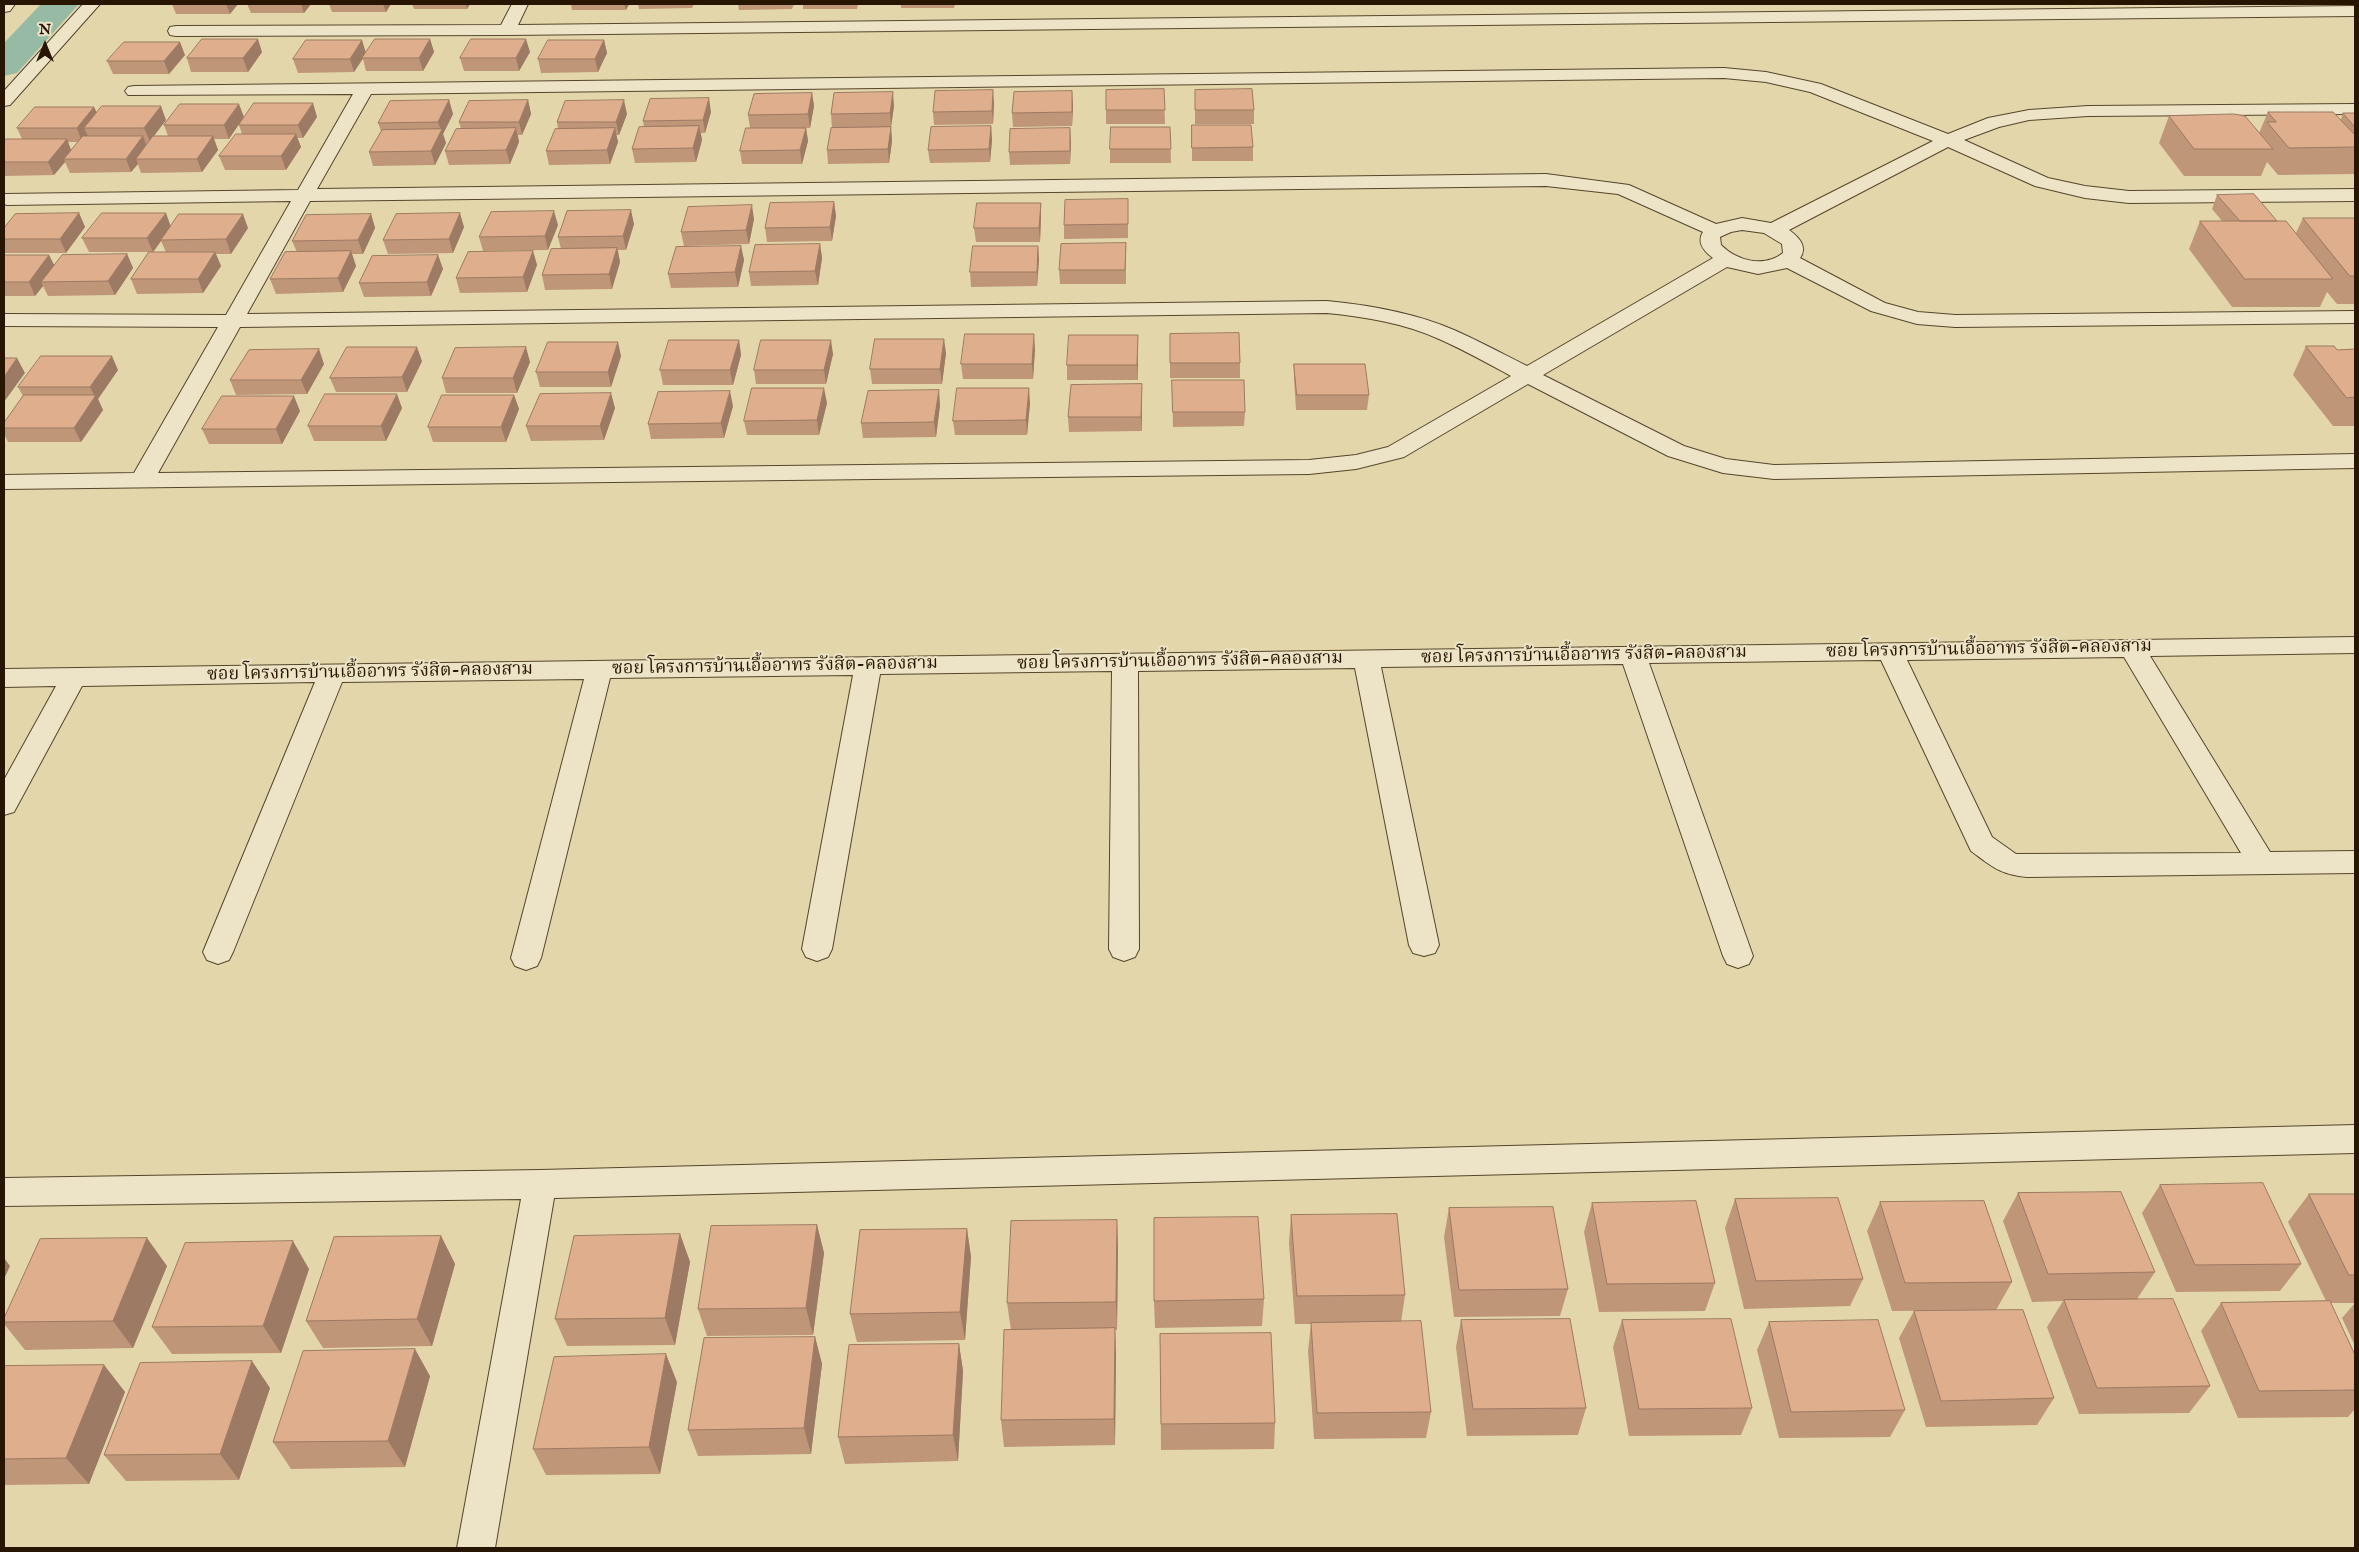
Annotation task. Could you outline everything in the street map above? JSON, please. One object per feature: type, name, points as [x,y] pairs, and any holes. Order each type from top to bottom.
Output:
[{"type":"street","points":[[4,7],[7,4]]},
{"type":"street","points":[[4,101],[92,4]]},
{"type":"street","points":[[507,30],[520,4]]},
{"type":"street","points":[[176,31],[507,30],[1101,17],[2355,11]]},
{"type":"street","points":[[134,91],[1724,73],[1766,77],[1815,88],[1948,140],[2042,182],[2085,192],[2129,197],[2355,194]]},
{"type":"street","points":[[141,482],[365,88]]},
{"type":"street","points":[[1772,230],[1948,140],[1994,122],[2029,115],[2068,112],[2355,109]]},
{"type":"street","points":[[7,199],[1546,180],[1622,189],[1716,230]]},
{"type":"street","points":[[1742,224],[1772,230],[1791,242],[1794,249],[1788,260],[1776,265],[1762,267],[1739,264],[1726,259],[1711,246],[1710,236],[1716,230],[1742,224]]},
{"type":"street","points":[[4,482],[141,482],[1309,467],[1356,462],[1396,452],[1726,259]]},
{"type":"street","points":[[1788,260],[1878,307],[1917,318],[1955,322],[2355,318]]},
{"type":"street","points":[[4,320],[232,322],[1327,307],[1370,311],[1409,321],[1446,334],[1676,451],[1723,466],[1774,472],[2355,461]]},
{"type":"street","name":"ซอย โครงการบ้านเอื้ออาทร รังสิต-คลองสาม","points":[[4,678],[2355,645]]},
{"type":"street","points":[[2132,648],[2262,864]]},
{"type":"street","points":[[1890,651],[1981,844],[2009,864],[2027,866],[2355,862]]},
{"type":"street","points":[[1633,655],[1738,956]]},
{"type":"street","points":[[1366,659],[1424,945]]},
{"type":"street","points":[[1124,949],[1125,662]]},
{"type":"street","points":[[817,949],[868,666]]},
{"type":"street","points":[[526,958],[599,670]]},
{"type":"street","points":[[218,952],[332,674]]},
{"type":"street","points":[[4,805],[73,678]]},
{"type":"street","points":[[4,1192],[540,1184],[2355,1139]]},
{"type":"street","points":[[476,1548],[540,1184]]},
{"type":"building","points":[[202,39],[258,39],[243,58],[187,58]]},
{"type":"building","points":[[375,39],[430,39],[419,58],[362,58]]},
{"type":"building","points":[[471,39],[526,39],[516,58],[460,58]]},
{"type":"building","points":[[306,40],[362,40],[350,59],[293,59]]},
{"type":"building","points":[[548,40],[604,40],[595,59],[538,59]]},
{"type":"building","points":[[124,42],[180,42],[164,61],[107,61]]},
{"type":"building","points":[[1164,89],[1165,110],[1106,110],[1106,90]]},
{"type":"building","points":[[1252,89],[1254,110],[1195,110],[1195,90]]},
{"type":"building","points":[[993,90],[992,111],[933,112],[935,91]]},
{"type":"building","points":[[1072,91],[1072,112],[1012,113],[1014,92]]},
{"type":"building","points":[[893,92],[890,113],[831,114],[834,93]]},
{"type":"building","points":[[812,93],[808,114],[748,115],[754,94]]},
{"type":"building","points":[[709,98],[703,120],[643,121],[650,99]]},
{"type":"building","points":[[449,100],[438,122],[378,123],[390,101]]},
{"type":"building","points":[[528,100],[519,122],[459,122],[469,101]]},
{"type":"building","points":[[624,100],[616,122],[557,122],[565,101]]},
{"type":"building","points":[[254,103],[313,103],[298,125],[239,125]]},
{"type":"building","points":[[180,104],[239,104],[224,125],[164,125]]},
{"type":"building","points":[[102,106],[161,106],[144,128],[84,128]]},
{"type":"building","points":[[35,107],[94,107],[77,128],[17,128]]},
{"type":"building","points":[[2268,112],[2333,112],[2355,135],[2355,147],[2289,148],[2267,122],[2276,122]]},
{"type":"building","points":[[2343,113],[2355,113],[2355,127]]},
{"type":"building","points":[[2234,114],[2245,116],[2273,149],[2194,149],[2169,116]]},
{"type":"building","points":[[1192,125],[1251,125],[1253,147],[1192,148]]},
{"type":"building","points":[[699,126],[693,148],[632,149],[639,127]]},
{"type":"building","points":[[991,126],[989,149],[928,150],[931,127]]},
{"type":"building","points":[[891,127],[888,149],[827,150],[831,128]]},
{"type":"building","points":[[1111,127],[1170,127],[1171,149],[1110,149]]},
{"type":"building","points":[[516,128],[506,150],[445,151],[456,129]]},
{"type":"building","points":[[615,128],[607,150],[546,151],[555,129]]},
{"type":"building","points":[[746,128],[806,128],[800,150],[740,151]]},
{"type":"building","points":[[1070,128],[1070,151],[1009,152],[1010,129]]},
{"type":"building","points":[[442,129],[431,151],[369,152],[382,130]]},
{"type":"building","points":[[236,134],[296,134],[281,156],[219,156]]},
{"type":"building","points":[[83,136],[143,136],[126,159],[64,159]]},
{"type":"building","points":[[153,136],[213,136],[197,159],[136,159]]},
{"type":"building","points":[[6,139],[67,139],[48,162],[4,162],[4,142]]},
{"type":"building","points":[[2254,194],[2277,221],[2240,221],[2217,195]]},
{"type":"building","points":[[1128,199],[1128,224],[1064,225],[1065,200]]},
{"type":"building","points":[[834,202],[830,227],[765,228],[770,203]]},
{"type":"building","points":[[977,203],[1041,203],[1039,228],[974,228]]},
{"type":"building","points":[[752,205],[746,230],[681,232],[688,207]]},
{"type":"building","points":[[631,210],[623,236],[558,237],[567,211]]},
{"type":"building","points":[[554,211],[545,236],[479,237],[491,212]]},
{"type":"building","points":[[79,213],[60,239],[4,239],[4,228],[15,214]]},
{"type":"building","points":[[102,213],[166,213],[147,238],[82,238]]},
{"type":"building","points":[[460,213],[449,239],[383,240],[396,214]]},
{"type":"building","points":[[179,214],[243,214],[226,239],[161,240]]},
{"type":"building","points":[[371,214],[358,240],[292,241],[306,215]]},
{"type":"building","points":[[2303,218],[2355,218],[2355,276],[2350,276]]},
{"type":"building","points":[[2200,221],[2286,221],[2333,279],[2245,279]]},
{"type":"building","points":[[1126,243],[1125,270],[1059,270],[1061,244]]},
{"type":"building","points":[[820,244],[815,271],[749,272],[755,245]]},
{"type":"building","points":[[741,246],[735,272],[668,274],[676,247]]},
{"type":"building","points":[[973,246],[1038,246],[1037,272],[970,272]]},
{"type":"building","points":[[617,248],[609,274],[542,275],[551,249]]},
{"type":"building","points":[[351,251],[338,278],[270,279],[285,252]]},
{"type":"building","points":[[533,251],[523,277],[456,278],[468,252]]},
{"type":"building","points":[[149,252],[215,252],[198,279],[131,279]]},
{"type":"building","points":[[127,254],[108,281],[41,282],[62,255]]},
{"type":"building","points":[[4,255],[49,255],[29,282],[4,282]]},
{"type":"building","points":[[438,255],[427,282],[359,283],[372,256]]},
{"type":"building","points":[[1239,333],[1240,363],[1170,363],[1170,334]]},
{"type":"building","points":[[965,334],[1034,334],[1032,364],[961,364]]},
{"type":"building","points":[[1069,335],[1138,335],[1137,365],[1067,365]]},
{"type":"building","points":[[875,339],[944,339],[940,369],[870,369]]},
{"type":"building","points":[[669,340],[739,340],[730,370],[660,370]]},
{"type":"building","points":[[761,340],[831,340],[824,370],[754,370]]},
{"type":"building","points":[[548,342],[618,342],[608,372],[536,372]]},
{"type":"building","points":[[2306,346],[2334,346],[2337,350],[2355,349],[2355,397],[2347,398]]},
{"type":"building","points":[[347,347],[417,347],[402,377],[330,378]]},
{"type":"building","points":[[526,347],[513,378],[442,378],[455,348]]},
{"type":"building","points":[[319,349],[301,380],[230,380],[249,350]]},
{"type":"building","points":[[41,356],[112,356],[90,387],[18,387]]},
{"type":"building","points":[[4,358],[17,358],[4,377]]},
{"type":"building","points":[[1294,364],[1365,364],[1369,395],[1297,395]]},
{"type":"building","points":[[1172,380],[1244,380],[1245,412],[1173,412]]},
{"type":"building","points":[[1142,384],[1141,417],[1068,417],[1071,385]]},
{"type":"building","points":[[752,388],[824,388],[817,420],[744,421]]},
{"type":"building","points":[[957,388],[1029,388],[1026,420],[953,421]]},
{"type":"building","points":[[939,390],[934,422],[861,423],[868,391]]},
{"type":"building","points":[[730,391],[721,423],[648,424],[658,392]]},
{"type":"building","points":[[611,393],[600,426],[526,426],[540,394]]},
{"type":"building","points":[[325,394],[397,394],[381,426],[308,426]]},
{"type":"building","points":[[24,395],[96,395],[74,428],[4,428],[4,423]]},
{"type":"building","points":[[442,395],[514,395],[501,427],[428,427]]},
{"type":"building","points":[[222,396],[294,396],[276,429],[202,429]]},
{"type":"building","points":[[2263,1183],[2301,1264],[2195,1265],[2160,1185]]},
{"type":"building","points":[[2121,1192],[2155,1272],[2048,1274],[2018,1193]]},
{"type":"building","points":[[2309,1194],[2355,1194],[2355,1275],[2349,1275]]},
{"type":"building","points":[[1838,1198],[1863,1279],[1756,1281],[1735,1199]]},
{"type":"building","points":[[1696,1201],[1715,1283],[1607,1284],[1592,1203]]},
{"type":"building","points":[[1984,1201],[2012,1282],[1905,1283],[1880,1202]]},
{"type":"building","points":[[1553,1207],[1568,1289],[1459,1290],[1449,1208]]},
{"type":"building","points":[[1397,1214],[1405,1295],[1297,1296],[1291,1215]]},
{"type":"building","points":[[1258,1217],[1264,1299],[1154,1301],[1154,1218]]},
{"type":"building","points":[[1117,1220],[1116,1302],[1007,1303],[1011,1221]]},
{"type":"building","points":[[817,1225],[806,1308],[698,1309],[711,1226]]},
{"type":"building","points":[[967,1229],[960,1312],[850,1314],[860,1230]]},
{"type":"building","points":[[680,1234],[665,1318],[555,1319],[574,1236]]},
{"type":"building","points":[[441,1236],[417,1319],[306,1321],[334,1237]]},
{"type":"building","points":[[147,1238],[113,1321],[4,1322],[4,1318],[40,1239]]},
{"type":"building","points":[[293,1241],[263,1326],[152,1327],[185,1243]]},
{"type":"building","points":[[2173,1299],[2210,1386],[2097,1388],[2064,1300]]},
{"type":"building","points":[[2330,1301],[2355,1355],[2355,1390],[2259,1391],[2221,1303]]},
{"type":"building","points":[[2023,1310],[2054,1398],[1941,1401],[1914,1311]]},
{"type":"building","points":[[1570,1319],[1586,1408],[1473,1409],[1461,1320]]},
{"type":"building","points":[[1731,1319],[1752,1408],[1639,1409],[1622,1320]]},
{"type":"building","points":[[1878,1320],[1905,1410],[1791,1412],[1769,1322]]},
{"type":"building","points":[[1421,1321],[1431,1412],[1317,1413],[1311,1323]]},
{"type":"building","points":[[1115,1328],[1114,1419],[1001,1420],[1004,1330]]},
{"type":"building","points":[[1271,1333],[1275,1423],[1161,1424],[1160,1334]]},
{"type":"building","points":[[815,1337],[804,1428],[688,1430],[704,1338]]},
{"type":"building","points":[[959,1344],[953,1435],[838,1437],[849,1345]]},
{"type":"building","points":[[415,1349],[388,1441],[273,1442],[303,1351]]},
{"type":"building","points":[[666,1354],[649,1447],[533,1449],[554,1357]]},
{"type":"building","points":[[252,1361],[220,1454],[104,1455],[140,1363]]},
{"type":"building","points":[[104,1365],[66,1458],[4,1459],[4,1366]]},
{"type":"waterway","points":[[4,65],[61,4]]}]
